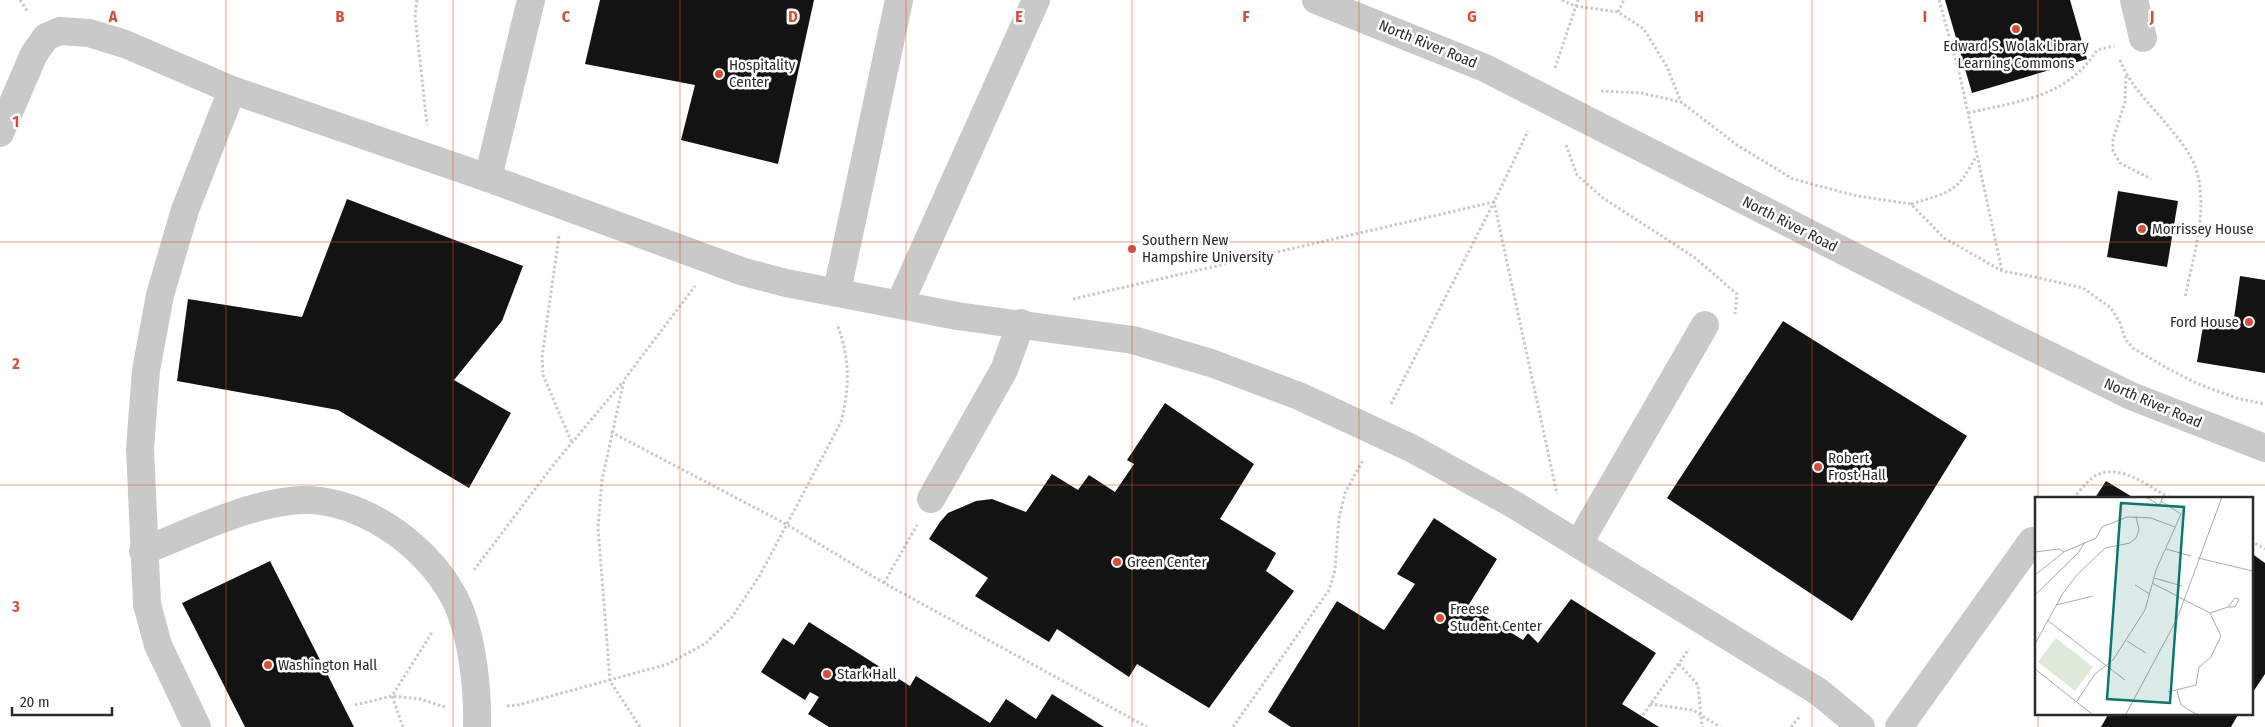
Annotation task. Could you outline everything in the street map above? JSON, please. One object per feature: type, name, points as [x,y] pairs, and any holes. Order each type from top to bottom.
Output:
[{"type":"street","points":[[488,178],[531,0]]},
{"type":"street","points":[[837,291],[899,0]]},
{"type":"street","points":[[900,303],[1036,0]]},
{"type":"street","name":"North River Road","points":[[1316,0],[1486,68],[2131,396],[2265,448]]},
{"type":"street","points":[[2134,0],[2143,38]]},
{"type":"street","points":[[0,133],[34,54],[46,37],[60,32],[89,33],[125,44],[232,90],[488,178],[713,262],[786,283],[900,303],[957,316],[1021,323],[1133,340],[1211,363],[1263,381],[1359,423],[1411,448],[1513,504],[1708,622],[1819,692],[1860,727]]},
{"type":"street","points":[[196,727],[158,645],[147,604],[143,551],[140,448],[146,370],[160,295],[185,210],[232,90]]},
{"type":"street","points":[[931,499],[1004,370],[1021,323]]},
{"type":"street","points":[[1579,543],[1705,325]]},
{"type":"street","points":[[143,551],[261,505],[292,500],[328,503],[362,513],[394,530],[428,562],[454,597],[466,628],[477,718]]},
{"type":"street","points":[[1899,727],[2032,541]]},
{"type":"path","points":[[417,0],[415,15],[427,128]]},
{"type":"path","points":[[1562,0],[1575,6],[1618,12],[1644,29],[1667,67],[1681,102]]},
{"type":"path","points":[[1553,71],[1578,0]]},
{"type":"path","points":[[1618,12],[1624,0]]},
{"type":"path","points":[[1938,0],[1960,76],[2002,271]]},
{"type":"path","points":[[2115,46],[2126,76],[2184,146],[2195,167],[2201,186],[2201,209],[2185,297]]},
{"type":"path","points":[[1968,113],[2042,95],[2058,88],[2086,66],[2097,50]]},
{"type":"path","points":[[2126,76],[2125,102],[2113,139],[2113,151],[2120,163],[2151,178]]},
{"type":"path","points":[[1598,91],[1641,93],[1681,102],[1737,145],[1793,178],[1857,196],[1911,204],[1954,190],[1967,175],[1976,156]]},
{"type":"path","points":[[1390,405],[1528,132]]},
{"type":"path","points":[[1562,138],[1577,175],[1583,181],[1603,198],[1694,257],[1737,294],[1734,319]]},
{"type":"path","points":[[1072,299],[1494,202]]},
{"type":"path","points":[[1494,202],[1558,498]]},
{"type":"path","points":[[1911,204],[1944,238],[2002,271],[2035,276],[2083,288],[2111,308],[2120,324],[2125,339],[2133,348],[2196,383],[2236,398],[2265,404]]},
{"type":"path","points":[[560,233],[547,310],[542,357],[543,375],[572,443]]},
{"type":"path","points":[[392,696],[454,597],[554,464],[624,380],[713,262]]},
{"type":"path","points":[[355,705],[392,696],[420,699],[477,718],[668,664],[706,643],[732,617],[760,575],[841,422],[848,396],[848,368],[844,341],[834,315],[837,291]]},
{"type":"path","points":[[624,380],[611,432],[602,480],[598,527],[610,681],[640,727]]},
{"type":"path","points":[[611,432],[786,524],[884,583],[1147,727]]},
{"type":"path","points":[[1232,727],[1329,590],[1335,570],[1339,518],[1345,492],[1366,454]]},
{"type":"path","points":[[2074,497],[2096,476],[2114,471],[2124,474],[2168,497]]},
{"type":"path","points":[[884,583],[931,499]]},
{"type":"path","points":[[2252,542],[2265,549]]},
{"type":"path","points":[[1643,714],[1708,622]]},
{"type":"path","points":[[1679,664],[1698,685],[1701,699],[1702,727]]},
{"type":"path","points":[[392,696],[403,727]]},
{"type":"path","points":[[1650,704],[1700,713],[1720,727]]},
{"type":"building","name":"Hospitality Center","points":[[600,0],[814,0],[778,164],[681,140],[695,85],[585,64]]},
{"type":"building","name":"Edward S. Wolak Library Learning Commons","points":[[1945,0],[2070,0],[2087,59],[1972,93]]},
{"type":"building","name":"Morrissey House","points":[[2118,191],[2178,201],[2167,267],[2107,257]]},
{"type":"building","points":[[347,199],[523,266],[502,321],[454,380],[511,413],[469,488],[338,410],[177,381],[188,299],[302,317]]},
{"type":"building","name":"Ford House","points":[[2240,276],[2265,280],[2265,373],[2197,362],[2204,320],[2233,325]]},
{"type":"building","name":"Robert Frost Hall","points":[[1783,321],[1967,436],[1852,621],[1667,498]]},
{"type":"building","name":"Green Center","points":[[1165,403],[1254,464],[1220,519],[1276,553],[1266,571],[1294,591],[1209,708],[1137,664],[1129,677],[1057,629],[1049,642],[975,596],[988,578],[929,539],[948,513],[976,501],[992,499],[1026,512],[1052,474],[1078,490],[1089,475],[1115,492],[1134,464],[1127,460]]},
{"type":"building","points":[[2106,481],[2132,497],[2096,497]]},
{"type":"building","name":"Freese Student Center","points":[[1434,518],[1497,559],[1468,606],[1523,640],[1528,633],[1538,643],[1571,599],[1656,653],[1622,704],[1659,727],[1291,727],[1268,712],[1337,601],[1384,630],[1415,584],[1397,574]]},
{"type":"building","points":[[2252,554],[2265,563],[2265,674],[2252,694]]},
{"type":"building","name":"Washington Hall","points":[[270,561],[354,727],[245,727],[182,603]]},
{"type":"building","name":"Stark Hall","points":[[809,622],[910,686],[916,676],[990,723],[1006,699],[1036,719],[1052,694],[1104,727],[829,727],[808,714],[819,697],[810,692],[805,700],[761,672],[783,638],[794,645]]},
{"type":"building","points":[[2108,714],[2238,714],[2231,727],[2101,727]]},
{"type":"place","name":"Edward S. Wolak Library Learning Commons","points":[[2016,29]]},
{"type":"place","name":"Hospitality Center","points":[[719,74]]},
{"type":"place","name":"Morrissey House","points":[[2142,229]]},
{"type":"place","name":"Southern New Hampshire University","points":[[1132,249]]},
{"type":"place","name":"Ford House","points":[[2249,322]]},
{"type":"place","name":"Robert Frost Hall","points":[[1818,467]]},
{"type":"place","name":"Green Center","points":[[1117,562]]},
{"type":"place","name":"Freese Student Center","points":[[1440,618]]},
{"type":"place","name":"Washington Hall","points":[[268,665]]},
{"type":"place","name":"Stark Hall","points":[[827,674]]}]
